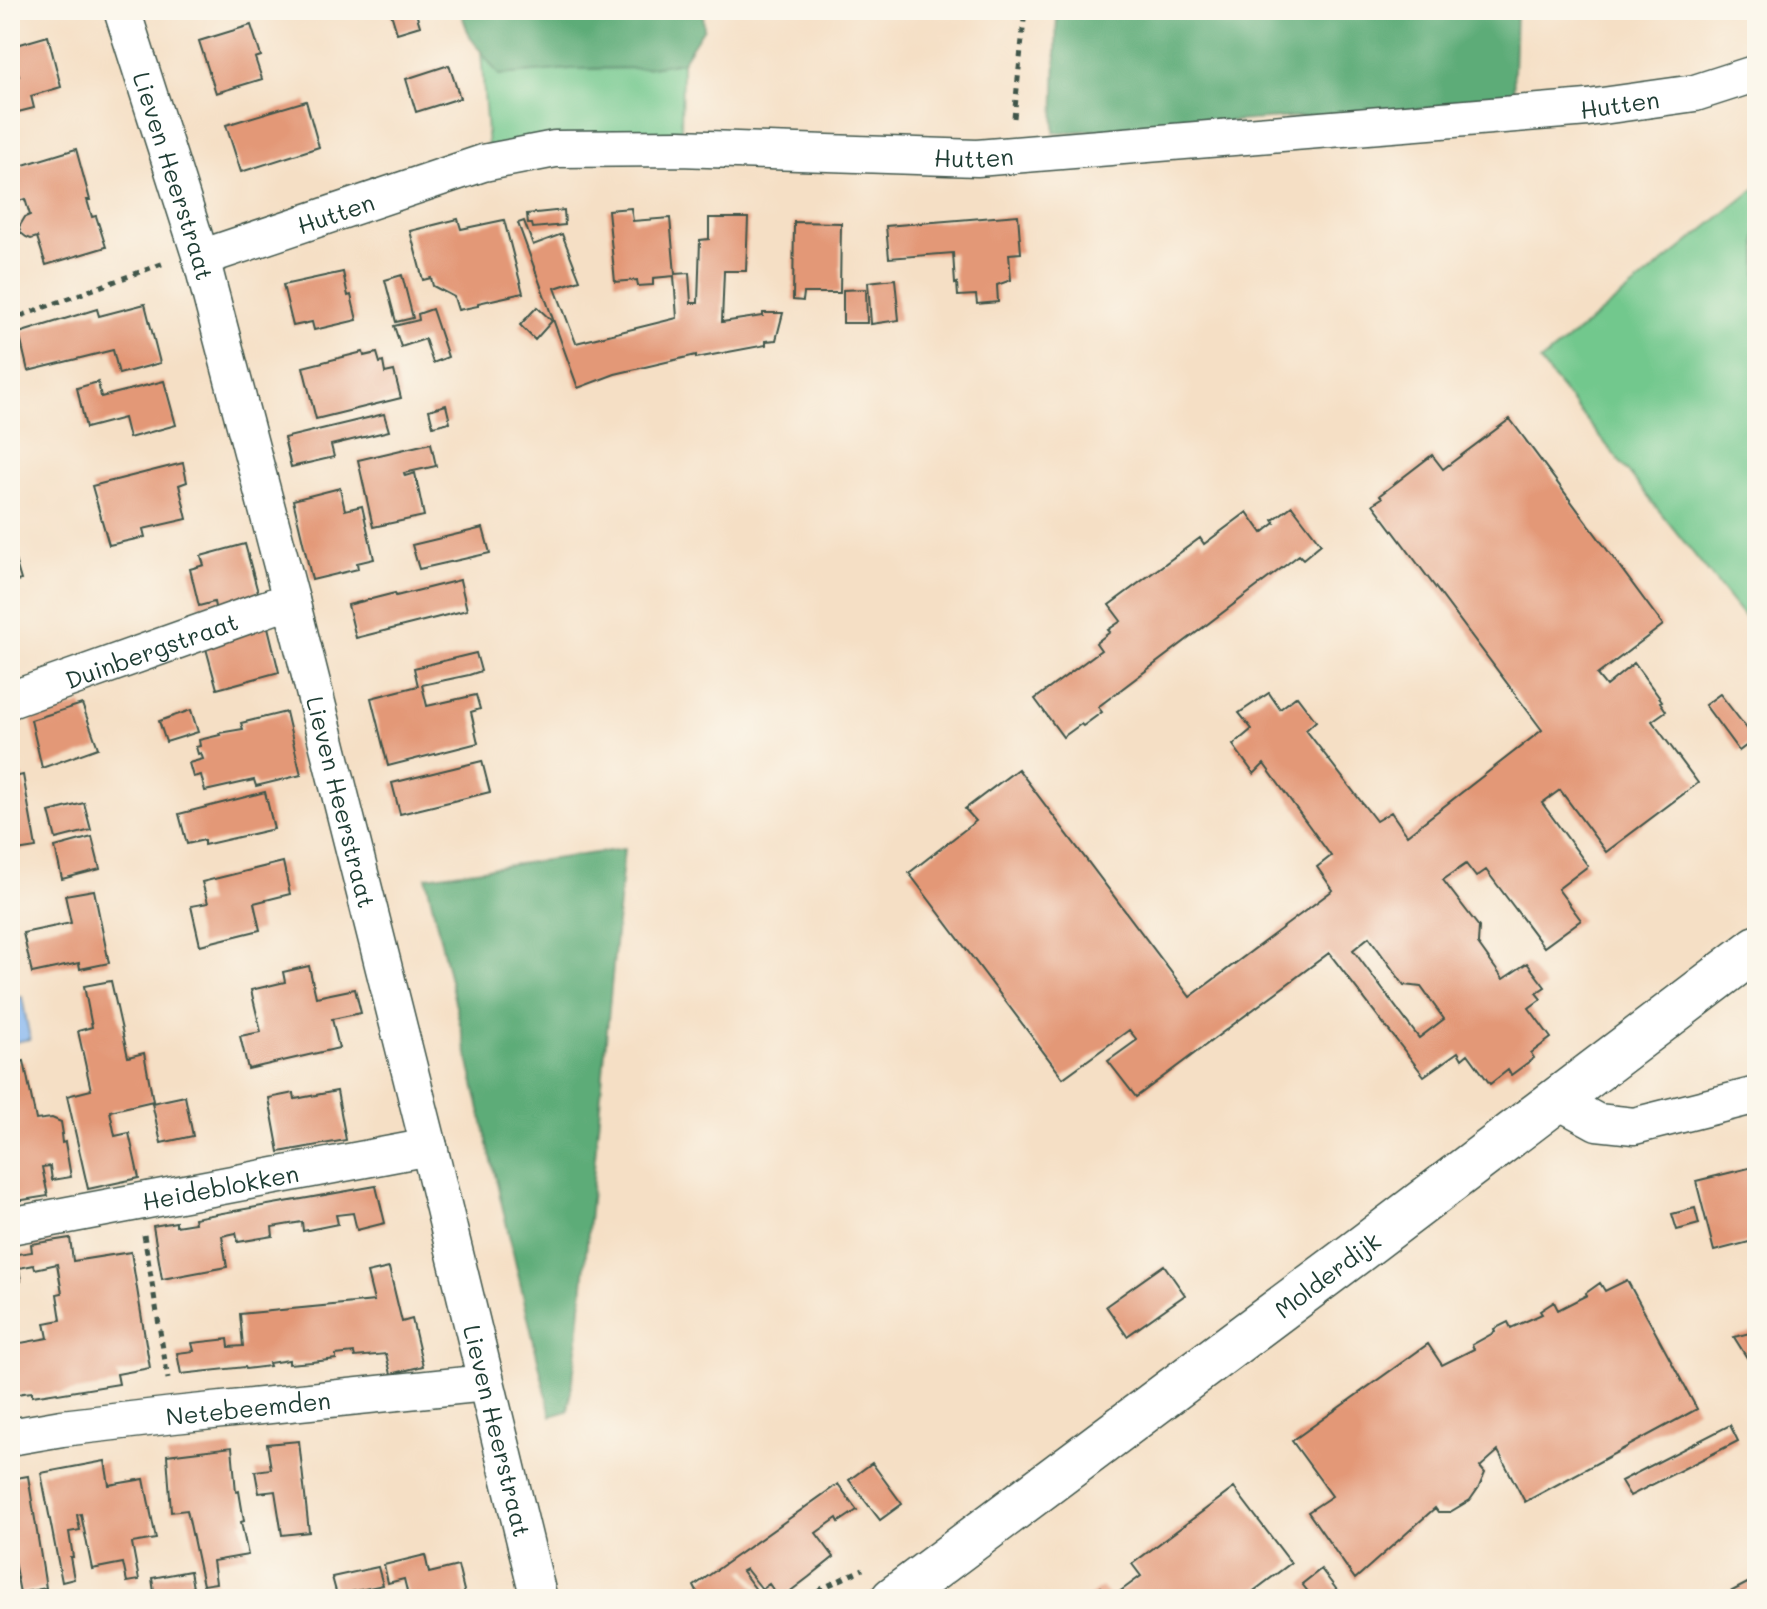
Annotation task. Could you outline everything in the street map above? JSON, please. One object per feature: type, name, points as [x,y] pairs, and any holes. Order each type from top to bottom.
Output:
[{"type":"main road","name":"Molderdijk","points":[[893,1599],[1757,948]]},
{"type":"street","name":"Lieven Heerstraat","points":[[122,10],[200,255],[291,600],[539,1599]]},
{"type":"street","name":"Hutten","points":[[200,255],[483,163],[555,149],[679,148],[977,158],[1588,108],[1695,93],[1757,73]]},
{"type":"street","name":"Duinbergstraat","points":[[10,700],[291,600]]},
{"type":"street","points":[[1557,1100],[1597,1122],[1634,1126],[1757,1095]]},
{"type":"street","name":"Heideblokken","points":[[10,1226],[429,1147]]},
{"type":"street","name":"Netebeemden","points":[[10,1437],[174,1415],[486,1383]]},
{"type":"path","points":[[1011,155],[1025,10]]},
{"type":"path","points":[[10,320],[200,255]]},
{"type":"path","points":[[138,1201],[174,1415]]},
{"type":"green space","points":[[460,10],[703,10],[704,28],[682,62],[644,68],[570,69],[499,75],[470,37]]},
{"type":"green space","points":[[1057,10],[1516,10],[1513,103],[1054,133]]},
{"type":"green space","points":[[481,51],[499,75],[570,69],[644,68],[682,62],[681,134],[488,148]]},
{"type":"green space","points":[[1757,187],[1757,633],[1540,362]]},
{"type":"green space","points":[[624,849],[577,1349],[568,1411],[551,1416],[426,877]]},
{"type":"water","points":[[22,997],[30,1039],[10,1043],[10,999]]},
{"type":"building","points":[[390,10],[415,10],[420,26],[397,33]]},
{"type":"building","points":[[251,25],[261,56],[255,58],[262,79],[216,93],[199,41]]},
{"type":"building","points":[[48,36],[61,87],[31,96],[34,108],[10,114],[10,78],[19,76],[10,47]]},
{"type":"building","points":[[449,65],[460,98],[416,112],[406,79]]},
{"type":"building","points":[[306,101],[319,147],[241,172],[226,125]]},
{"type":"building","points":[[76,149],[92,217],[96,216],[106,247],[46,265],[37,237],[31,239],[21,233],[19,227],[30,215],[25,199],[12,203],[10,169]]},
{"type":"building","points":[[631,208],[633,221],[670,218],[675,274],[689,273],[691,303],[698,303],[700,240],[709,239],[709,218],[748,218],[746,271],[724,271],[722,322],[763,316],[763,313],[783,313],[776,340],[766,341],[766,345],[696,358],[696,355],[615,374],[578,388],[518,223],[524,221],[533,245],[562,234],[580,280],[555,288],[576,343],[677,318],[674,276],[653,278],[653,285],[638,286],[637,280],[615,282],[608,210]]},
{"type":"building","points":[[564,210],[565,225],[533,228],[532,224],[528,224],[527,214]]},
{"type":"building","points":[[1018,215],[1021,253],[1009,254],[1011,280],[997,285],[998,302],[977,304],[976,295],[958,296],[953,253],[889,258],[886,226]]},
{"type":"building","points":[[458,219],[461,229],[504,220],[523,293],[458,310],[454,297],[433,286],[431,278],[423,280],[410,231]]},
{"type":"building","points":[[794,222],[841,223],[840,293],[804,293],[803,301],[793,300]]},
{"type":"building","points":[[343,272],[357,320],[314,330],[312,322],[293,326],[283,285]]},
{"type":"building","points":[[402,275],[413,318],[396,322],[385,280]]},
{"type":"building","points":[[895,279],[899,320],[871,324],[868,282]]},
{"type":"building","points":[[866,289],[867,323],[843,323],[843,290]]},
{"type":"building","points":[[145,304],[160,363],[119,374],[113,350],[28,371],[19,333],[97,309],[99,316]]},
{"type":"building","points":[[537,307],[552,321],[535,340],[520,325]]},
{"type":"building","points":[[432,309],[448,357],[433,363],[425,339],[401,347],[394,326],[419,320],[418,314]]},
{"type":"building","points":[[363,352],[364,356],[377,353],[385,373],[394,371],[401,398],[316,419],[303,367]]},
{"type":"building","points":[[164,381],[176,425],[129,438],[124,418],[86,428],[77,388],[98,382],[101,397]]},
{"type":"building","points":[[446,405],[450,422],[433,426],[429,410]]},
{"type":"building","points":[[384,414],[389,431],[331,445],[334,457],[291,467],[284,438]]},
{"type":"building","points":[[1510,419],[1663,625],[1597,675],[1606,686],[1634,663],[1666,711],[1652,721],[1698,783],[1606,852],[1560,790],[1542,803],[1588,866],[1558,889],[1581,920],[1544,947],[1486,870],[1476,877],[1466,864],[1443,880],[1479,927],[1478,944],[1503,979],[1527,963],[1545,987],[1536,993],[1541,999],[1529,1008],[1551,1038],[1531,1053],[1534,1058],[1511,1075],[1508,1070],[1490,1084],[1468,1054],[1462,1059],[1458,1052],[1424,1076],[1329,953],[1136,1097],[1108,1061],[1137,1040],[1129,1030],[1063,1078],[909,873],[976,821],[965,809],[1018,769],[1190,997],[1333,890],[1317,867],[1331,856],[1264,764],[1254,774],[1233,745],[1252,729],[1239,713],[1269,693],[1280,709],[1297,696],[1316,721],[1306,730],[1376,821],[1391,812],[1407,835],[1542,730],[1373,504],[1382,498],[1380,495],[1432,455],[1443,469]],"holes":[[[1369,937],[1404,985],[1421,987],[1444,1019],[1419,1038],[1353,950]]]},
{"type":"building","points":[[431,443],[436,466],[404,473],[405,476],[415,473],[424,516],[373,527],[358,460]]},
{"type":"building","points":[[183,463],[187,482],[179,485],[187,519],[143,529],[145,537],[109,545],[92,486]]},
{"type":"building","points":[[340,488],[345,510],[362,506],[374,559],[357,563],[358,569],[312,580],[293,500]]},
{"type":"building","points":[[1292,506],[1321,544],[1303,559],[1299,555],[1098,707],[1102,712],[1063,737],[1035,699],[1101,650],[1096,643],[1121,621],[1109,605],[1200,538],[1204,544],[1247,512],[1262,533]]},
{"type":"building","points":[[483,528],[490,553],[419,569],[412,545]]},
{"type":"building","points":[[245,544],[260,600],[216,612],[214,602],[199,606],[190,569],[204,565],[201,556]]},
{"type":"building","points":[[13,553],[21,580],[10,583],[10,554]]},
{"type":"building","points":[[460,580],[467,610],[356,638],[348,605]]},
{"type":"building","points":[[267,623],[279,672],[217,689],[204,641]]},
{"type":"building","points":[[476,653],[481,671],[422,685],[427,706],[476,695],[480,709],[471,712],[478,743],[388,766],[371,698],[418,686],[414,668]]},
{"type":"building","points":[[1720,694],[1755,739],[1739,751],[1705,705]]},
{"type":"building","points":[[82,704],[98,748],[42,768],[31,720]]},
{"type":"building","points":[[191,710],[198,732],[166,742],[159,721]]},
{"type":"building","points":[[286,712],[301,775],[256,786],[254,780],[205,791],[201,775],[193,777],[189,763],[203,759],[196,747],[200,746],[199,740],[243,729],[241,723]]},
{"type":"building","points":[[482,761],[490,792],[400,814],[392,783]]},
{"type":"building","points":[[23,775],[36,848],[10,852],[10,778]]},
{"type":"building","points":[[265,792],[274,829],[204,845],[204,840],[187,844],[179,814]]},
{"type":"building","points":[[84,803],[91,830],[56,839],[49,812]]},
{"type":"building","points":[[92,837],[100,869],[62,879],[55,847]]},
{"type":"building","points":[[283,862],[290,894],[254,903],[260,930],[200,945],[191,906],[208,903],[202,882]]},
{"type":"building","points":[[94,890],[109,963],[80,969],[79,963],[32,973],[23,933],[71,923],[65,895]]},
{"type":"building","points":[[309,966],[316,997],[355,989],[361,1013],[332,1019],[339,1048],[248,1069],[240,1036],[261,1032],[251,990],[285,982],[283,972]]},
{"type":"building","points":[[111,981],[128,1057],[144,1053],[153,1101],[110,1111],[115,1136],[129,1133],[139,1178],[88,1189],[67,1096],[91,1090],[78,1031],[92,1027],[84,986]]},
{"type":"building","points":[[24,1061],[36,1120],[52,1118],[61,1122],[62,1143],[65,1142],[71,1177],[52,1180],[50,1166],[42,1167],[48,1196],[10,1202],[10,1064]]},
{"type":"building","points":[[337,1091],[346,1140],[279,1152],[269,1098],[294,1093],[295,1099]]},
{"type":"building","points":[[185,1096],[193,1136],[161,1143],[152,1103]]},
{"type":"building","points":[[1757,1166],[1757,1240],[1714,1251],[1696,1181]]},
{"type":"building","points":[[376,1186],[385,1223],[357,1230],[353,1213],[336,1215],[338,1224],[303,1231],[302,1222],[272,1227],[273,1236],[238,1242],[236,1233],[222,1236],[227,1267],[162,1279],[153,1226],[195,1223],[194,1218]]},
{"type":"building","points":[[1695,1208],[1699,1224],[1677,1230],[1672,1214]]},
{"type":"building","points":[[70,1238],[73,1261],[131,1252],[150,1368],[117,1374],[119,1384],[58,1394],[32,1396],[32,1392],[23,1393],[13,1395],[10,1400],[10,1345],[48,1338],[45,1323],[61,1320],[57,1294],[62,1293],[57,1264],[35,1269],[34,1265],[19,1268],[21,1281],[10,1284],[10,1255],[32,1252],[31,1244]]},
{"type":"building","points":[[1164,1265],[1185,1295],[1127,1336],[1106,1306]]},
{"type":"building","points":[[389,1268],[402,1322],[412,1319],[423,1366],[391,1374],[386,1354],[355,1357],[354,1353],[312,1362],[289,1364],[289,1360],[269,1363],[270,1366],[181,1374],[177,1353],[194,1351],[192,1343],[228,1339],[229,1347],[243,1346],[240,1314],[374,1301],[367,1273]]},
{"type":"building","points":[[1627,1280],[1697,1409],[1525,1502],[1498,1451],[1480,1467],[1485,1473],[1470,1500],[1450,1512],[1438,1512],[1435,1508],[1355,1579],[1308,1512],[1332,1496],[1292,1441],[1428,1344],[1442,1365],[1474,1349],[1472,1345],[1508,1322],[1511,1328],[1542,1314],[1540,1311],[1554,1302],[1558,1310],[1587,1295],[1600,1283],[1605,1291]]},
{"type":"building","points":[[1757,1331],[1757,1369],[1754,1369],[1734,1337]]},
{"type":"building","points":[[1730,1425],[1738,1441],[1630,1496],[1621,1481]]},
{"type":"building","points":[[299,1441],[309,1532],[282,1535],[275,1491],[259,1493],[255,1471],[271,1469],[267,1444]]},
{"type":"building","points":[[232,1447],[236,1492],[239,1491],[248,1555],[213,1561],[216,1583],[203,1585],[187,1510],[171,1512],[167,1455]]},
{"type":"building","points":[[105,1461],[109,1485],[144,1479],[156,1539],[132,1543],[139,1580],[127,1582],[123,1563],[92,1569],[81,1514],[77,1515],[80,1530],[69,1532],[74,1579],[62,1582],[41,1473]]},
{"type":"building","points":[[872,1463],[902,1504],[880,1520],[849,1480]]},
{"type":"building","points":[[28,1476],[46,1588],[20,1593],[10,1540],[10,1479]]},
{"type":"building","points":[[838,1484],[857,1510],[839,1522],[837,1518],[816,1533],[834,1557],[809,1577],[780,1599],[769,1584],[762,1589],[746,1569],[742,1571],[757,1591],[746,1599],[741,1599],[735,1591],[725,1599],[690,1599],[698,1594],[694,1586]]},
{"type":"building","points":[[1234,1488],[1291,1563],[1243,1599],[1086,1599],[1101,1587],[1111,1598],[1141,1576],[1132,1564]]},
{"type":"building","points":[[425,1555],[429,1573],[458,1566],[466,1599],[409,1599],[404,1579],[388,1583],[384,1565]]},
{"type":"building","points":[[378,1567],[383,1585],[337,1595],[332,1577]]},
{"type":"building","points":[[1321,1569],[1340,1594],[1333,1599],[1314,1599],[1302,1584]]},
{"type":"building","points":[[190,1571],[195,1599],[155,1599],[152,1578]]},
{"type":"building","points":[[1757,1578],[1757,1599],[1717,1599]]}]
